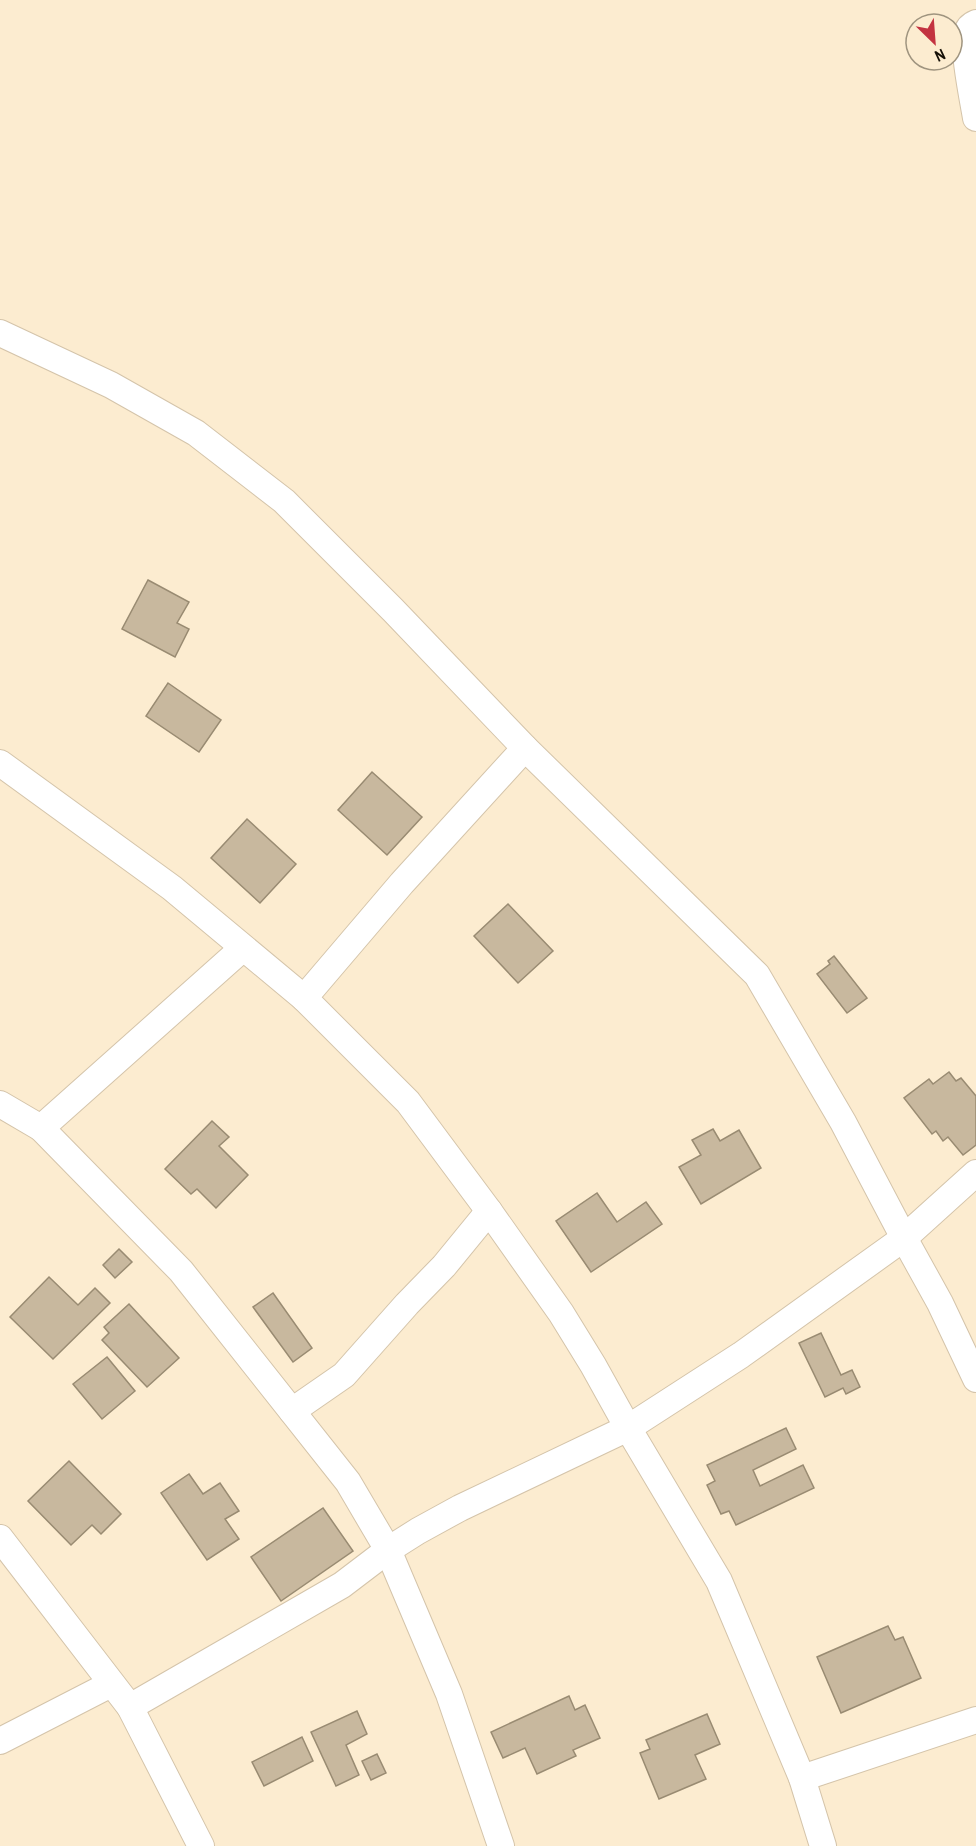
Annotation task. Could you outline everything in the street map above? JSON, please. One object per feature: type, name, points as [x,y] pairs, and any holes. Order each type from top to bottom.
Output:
[{"type":"street","points":[[976,23],[967,30],[966,35],[976,118]]},
{"type":"street","points":[[0,333],[111,385],[196,433],[284,501],[393,609],[525,748],[757,975],[843,1122],[940,1303],[976,1379]]},
{"type":"street","points":[[304,998],[402,883],[525,748]]},
{"type":"street","points":[[0,763],[172,888],[304,998],[408,1102],[561,1313],[594,1365],[628,1428],[718,1581],[802,1778],[823,1846]]},
{"type":"street","points":[[40,1128],[243,948]]},
{"type":"street","points":[[0,1104],[40,1128],[181,1271],[348,1482],[388,1550],[449,1694],[501,1846]]},
{"type":"street","points":[[130,1707],[342,1585],[388,1550],[460,1508],[628,1428],[741,1355],[904,1238],[976,1173]]},
{"type":"street","points":[[292,1411],[345,1375],[407,1304],[444,1266],[489,1211]]},
{"type":"street","points":[[0,1538],[130,1707],[201,1846]]},
{"type":"street","points":[[0,1741],[111,1684]]},
{"type":"street","points":[[802,1778],[976,1720]]},
{"type":"building","points":[[148,580],[189,602],[177,623],[189,629],[175,657],[122,629]]},
{"type":"building","points":[[168,683],[221,720],[199,752],[146,716]]},
{"type":"building","points":[[372,772],[422,817],[387,855],[338,810]]},
{"type":"building","points":[[247,819],[296,864],[260,903],[211,858]]},
{"type":"building","points":[[508,904],[553,951],[518,983],[474,936]]},
{"type":"building","points":[[834,956],[867,998],[847,1013],[817,974],[830,964],[828,961]]},
{"type":"building","points":[[949,1072],[956,1081],[961,1078],[976,1096],[976,1145],[963,1155],[948,1137],[943,1141],[936,1131],[932,1134],[904,1098],[929,1079],[933,1084]]},
{"type":"building","points":[[212,1121],[229,1137],[219,1146],[248,1175],[216,1208],[197,1189],[191,1194],[165,1169]]},
{"type":"building","points":[[713,1129],[720,1141],[739,1130],[761,1168],[701,1204],[679,1167],[701,1155],[692,1140]]},
{"type":"building","points":[[597,1193],[617,1222],[646,1202],[662,1224],[591,1272],[556,1221]]},
{"type":"building","points":[[119,1249],[132,1262],[115,1278],[103,1265]]},
{"type":"building","points":[[49,1277],[78,1305],[95,1288],[110,1303],[53,1359],[10,1317]]},
{"type":"building","points":[[273,1293],[312,1348],[293,1362],[253,1307]]},
{"type":"building","points":[[129,1304],[179,1358],[147,1387],[102,1340],[109,1333],[104,1327]]},
{"type":"building","points":[[821,1333],[841,1375],[852,1370],[860,1387],[846,1394],[843,1388],[825,1397],[799,1343]]},
{"type":"building","points":[[107,1357],[135,1391],[102,1419],[73,1384]]},
{"type":"building","points":[[786,1428],[796,1449],[753,1470],[760,1486],[803,1465],[814,1488],[736,1525],[729,1511],[721,1514],[707,1485],[715,1481],[707,1465]]},
{"type":"building","points":[[69,1461],[121,1514],[101,1534],[92,1525],[71,1545],[28,1501]]},
{"type":"building","points":[[189,1474],[203,1494],[220,1483],[239,1511],[225,1519],[239,1539],[207,1560],[161,1493]]},
{"type":"building","points":[[323,1508],[353,1551],[281,1601],[251,1557]]},
{"type":"building","points":[[888,1626],[895,1640],[903,1637],[921,1678],[841,1713],[817,1657]]},
{"type":"building","points":[[569,1696],[575,1710],[585,1705],[600,1738],[573,1750],[576,1756],[537,1774],[525,1748],[503,1758],[491,1732]]},
{"type":"building","points":[[357,1711],[367,1734],[346,1745],[359,1775],[336,1786],[311,1732]]},
{"type":"building","points":[[707,1714],[720,1744],[695,1755],[706,1779],[659,1799],[640,1753],[650,1749],[646,1740]]},
{"type":"building","points":[[302,1737],[313,1761],[264,1786],[252,1762]]},
{"type":"building","points":[[377,1754],[386,1773],[371,1780],[362,1761]]}]
